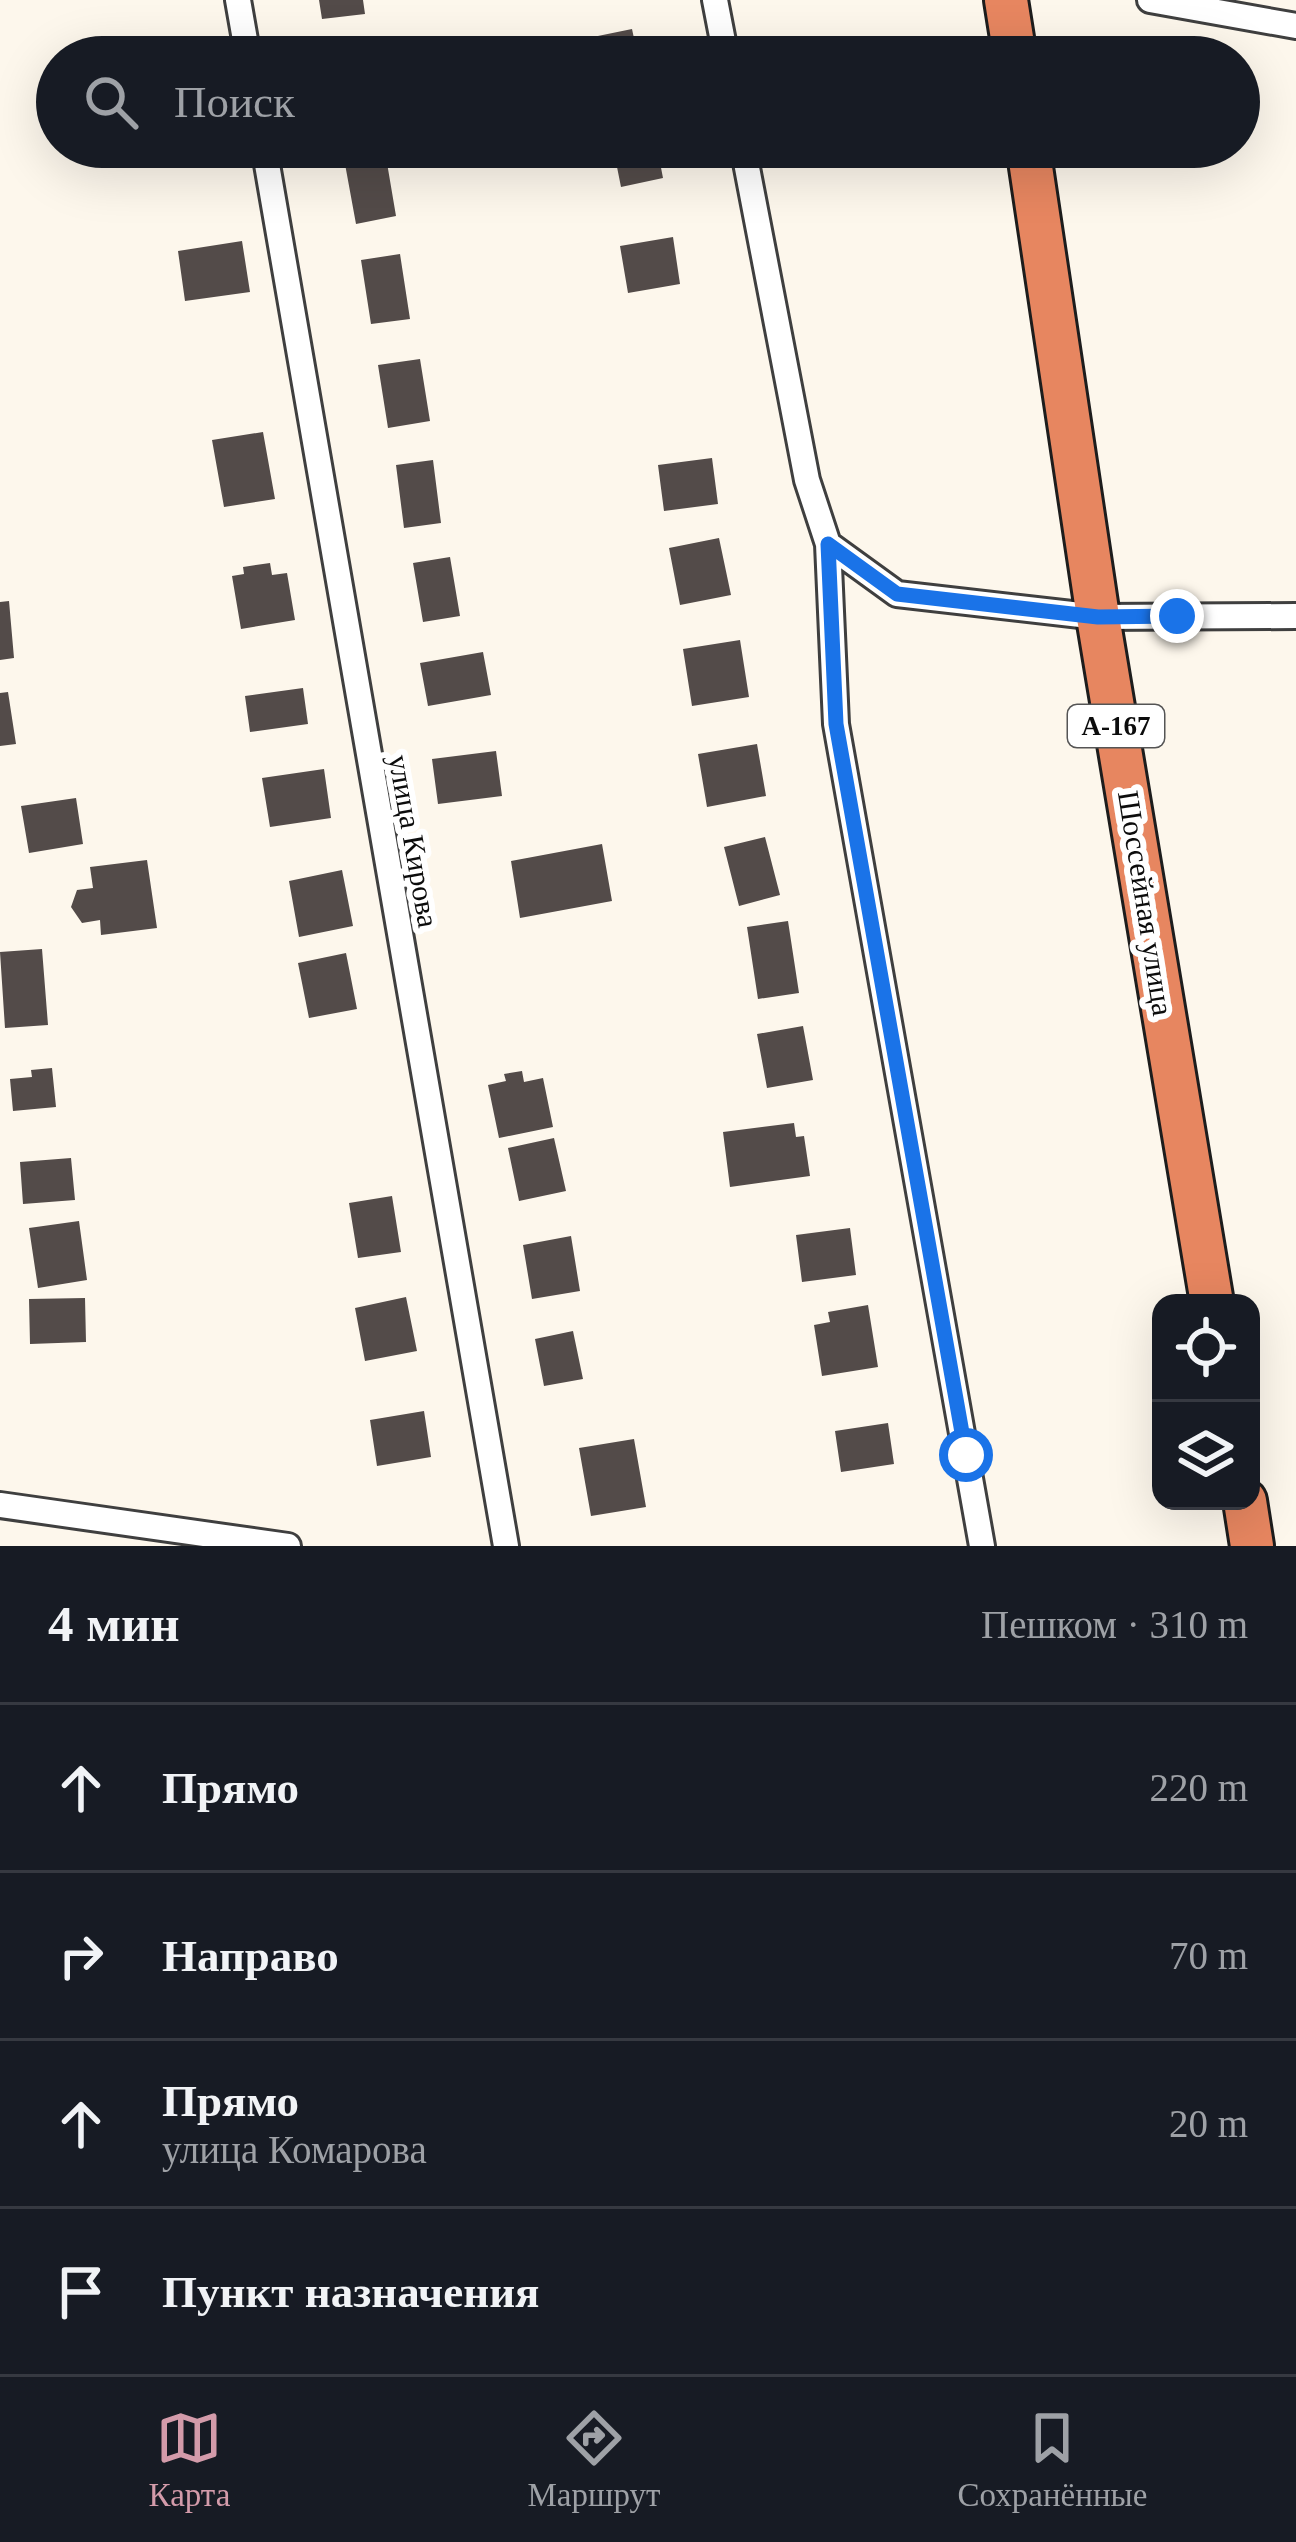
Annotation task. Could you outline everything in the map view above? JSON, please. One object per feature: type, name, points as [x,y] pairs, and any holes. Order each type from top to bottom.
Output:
[{"type":"highway","points":[[1006,0],[1012,36]]},
{"type":"highway","name":"Шоссейная улица","points":[[1031,168],[1098,617],[1211,1294]]},
{"type":"highway","points":[[1246,1510],[1252,1546]]},
{"type":"street","points":[[238,0],[244,36]]},
{"type":"street","points":[[715,0],[722,36]]},
{"type":"street","points":[[1150,0],[1296,26]]},
{"type":"street","name":"улица Кирова","points":[[268,168],[506,1546]]},
{"type":"street","points":[[747,168],[807,479],[828,544],[836,724],[982,1546]]},
{"type":"street","points":[[828,544],[897,594],[1098,617],[1296,616]]},
{"type":"street","points":[[0,1505],[288,1546]]},
{"type":"building","points":[[319,0],[363,0],[365,14],[322,19]]},
{"type":"building","points":[[632,29],[634,36],[598,36]]},
{"type":"building","points":[[346,168],[388,168],[396,216],[356,224]]},
{"type":"building","points":[[617,168],[661,168],[663,178],[621,187]]},
{"type":"building","points":[[673,237],[680,284],[628,293],[620,246]]},
{"type":"building","points":[[242,241],[250,292],[185,301],[178,251]]},
{"type":"building","points":[[400,254],[410,319],[371,324],[361,260]]},
{"type":"building","points":[[420,359],[430,421],[388,428],[378,365]]},
{"type":"building","points":[[263,432],[275,499],[224,507],[212,440]]},
{"type":"building","points":[[712,458],[718,504],[664,511],[658,465]]},
{"type":"building","points":[[433,460],[441,523],[404,528],[396,465]]},
{"type":"building","points":[[719,538],[731,595],[680,605],[669,548]]},
{"type":"building","points":[[450,557],[460,616],[423,622],[413,563]]},
{"type":"building","points":[[270,563],[272,575],[287,573],[295,620],[241,629],[232,576],[244,574],[243,567]]},
{"type":"building","points":[[9,601],[14,658],[0,660],[0,602]]},
{"type":"building","points":[[740,640],[749,697],[692,706],[683,649]]},
{"type":"building","points":[[483,652],[491,695],[428,706],[420,663]]},
{"type":"building","points":[[303,688],[308,724],[250,732],[245,696]]},
{"type":"building","points":[[8,692],[16,744],[0,746],[0,693]]},
{"type":"building","points":[[757,744],[766,796],[707,807],[698,754]]},
{"type":"building","points":[[496,751],[502,796],[438,804],[432,759]]},
{"type":"building","points":[[324,769],[331,818],[270,827],[262,778]]},
{"type":"building","points":[[76,798],[83,844],[29,853],[21,806]]},
{"type":"building","points":[[765,837],[780,895],[739,906],[724,847]]},
{"type":"building","points":[[602,844],[612,901],[520,918],[511,861]]},
{"type":"building","points":[[147,860],[157,928],[101,935],[100,920],[82,923],[71,907],[77,890],[93,888],[90,867]]},
{"type":"building","points":[[342,870],[353,926],[299,937],[289,881]]},
{"type":"building","points":[[788,921],[799,993],[758,999],[747,927]]},
{"type":"building","points":[[42,949],[48,1025],[5,1028],[0,952]]},
{"type":"building","points":[[346,953],[357,1009],[309,1018],[298,963]]},
{"type":"building","points":[[803,1026],[813,1080],[767,1088],[757,1034]]},
{"type":"building","points":[[52,1068],[56,1107],[13,1111],[10,1079],[32,1077],[31,1070]]},
{"type":"building","points":[[522,1071],[524,1082],[543,1078],[553,1127],[499,1138],[488,1085],[506,1081],[504,1074]]},
{"type":"building","points":[[794,1123],[796,1137],[804,1136],[810,1176],[730,1187],[723,1132]]},
{"type":"building","points":[[554,1138],[566,1191],[519,1201],[508,1148]]},
{"type":"building","points":[[71,1158],[75,1200],[23,1204],[20,1162]]},
{"type":"building","points":[[392,1196],[401,1252],[358,1258],[349,1203]]},
{"type":"building","points":[[79,1221],[87,1280],[38,1288],[29,1228]]},
{"type":"building","points":[[850,1228],[856,1275],[802,1282],[796,1235]]},
{"type":"building","points":[[571,1236],[580,1291],[532,1299],[523,1245]]},
{"type":"building","points":[[406,1297],[417,1351],[365,1361],[355,1308]]},
{"type":"building","points":[[85,1298],[86,1342],[30,1344],[29,1299]]},
{"type":"building","points":[[868,1305],[878,1367],[822,1376],[814,1325],[830,1322],[828,1312]]},
{"type":"building","points":[[573,1331],[583,1379],[544,1386],[535,1339]]},
{"type":"building","points":[[424,1411],[431,1457],[377,1466],[370,1420]]},
{"type":"building","points":[[888,1423],[894,1464],[841,1472],[835,1431]]},
{"type":"building","points":[[634,1439],[646,1507],[591,1516],[579,1448]]},
{"type":"route","points":[[966,1455],[836,724],[828,544],[897,594],[1098,617],[1177,616]]}]
